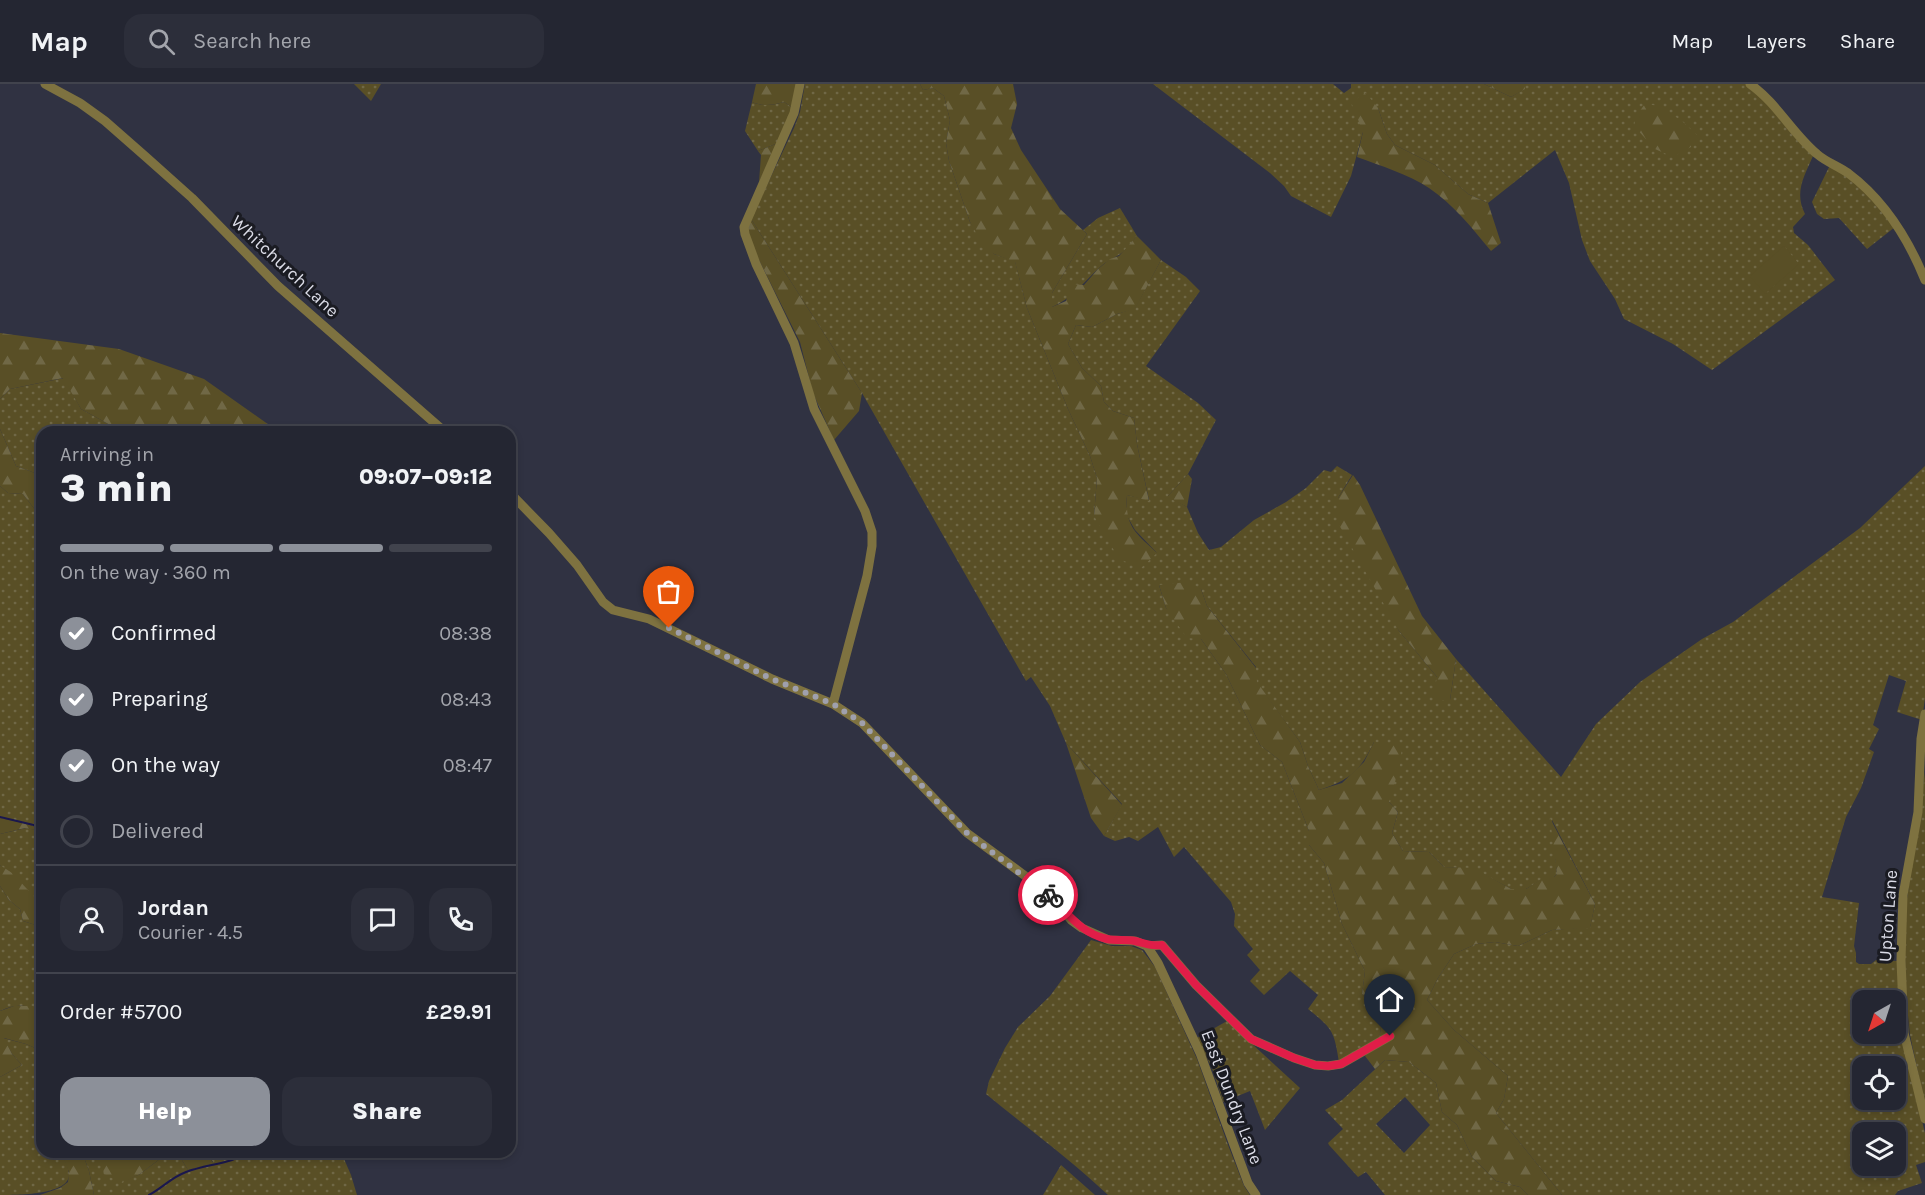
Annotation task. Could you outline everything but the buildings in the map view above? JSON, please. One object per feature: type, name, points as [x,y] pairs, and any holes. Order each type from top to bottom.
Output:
[{"type":"street","name":"Whitchurch Lane","points":[[45,84],[80,103],[105,121],[192,198],[278,286],[437,426]]},
{"type":"street","points":[[800,84],[794,113],[744,227],[744,234],[794,343],[814,409],[865,511],[872,532],[867,576],[833,704]]},
{"type":"street","points":[[1750,84],[1762,93],[1817,155],[1846,171],[1880,202],[1899,228],[1925,280]]},
{"type":"street","points":[[516,499],[577,564],[603,603],[613,610],[629,612],[649,619],[772,679],[833,704],[862,723],[967,833],[1035,884],[1073,921],[1097,936],[1109,940],[1135,941],[1147,946],[1162,945],[1196,985],[1251,1039],[1294,1058],[1315,1065],[1328,1066],[1341,1064],[1390,1036]]},
{"type":"street","name":"Upton Lane","points":[[1925,714],[1918,812],[1903,895],[1900,960],[1904,1033],[1925,1119]]},
{"type":"street","name":"East Dundry Lane","points":[[1147,946],[1158,963],[1200,1053],[1248,1183],[1256,1195]]},
{"type":"green space","points":[[354,84],[381,84],[371,101]]},
{"type":"green space","points":[[756,84],[798,84],[793,108],[784,102],[760,105],[752,102]]},
{"type":"green space","points":[[805,84],[920,84],[923,90],[933,88],[944,96],[950,120],[946,143],[949,161],[970,222],[994,254],[1015,261],[1027,308],[1068,409],[1090,456],[1097,478],[1094,516],[1157,553],[1135,530],[1127,516],[1127,495],[1149,500],[1134,418],[1113,411],[1104,402],[1101,386],[1082,368],[1068,344],[1076,325],[1092,327],[1135,308],[1161,260],[1186,277],[1200,291],[1146,366],[1198,403],[1216,420],[1188,474],[1168,496],[1187,507],[1198,533],[1209,550],[1221,547],[1254,520],[1286,502],[1306,488],[1324,470],[1331,472],[1337,466],[1352,475],[1338,498],[1399,631],[1437,677],[1450,700],[1456,659],[1561,777],[1596,724],[1640,682],[1702,639],[1733,622],[1860,528],[1925,466],[1925,698],[1922,720],[1897,712],[1906,681],[1889,675],[1873,725],[1879,729],[1869,749],[1874,752],[1861,788],[1846,817],[1822,897],[1859,903],[1854,946],[1856,962],[1871,964],[1876,960],[1898,961],[1898,990],[1852,990],[1852,1044],[1903,1044],[1906,1056],[1852,1056],[1852,1110],[1906,1110],[1906,1056],[1925,1133],[1925,1162],[1916,1165],[1922,1183],[1898,1191],[1895,1195],[1562,1195],[1496,1113],[1504,1099],[1508,1076],[1454,1030],[1427,1000],[1454,954],[1476,944],[1495,942],[1518,946],[1552,930],[1590,927],[1595,904],[1552,820],[1557,874],[1554,877],[1546,877],[1526,889],[1511,889],[1474,869],[1444,867],[1429,852],[1403,851],[1392,833],[1398,812],[1389,802],[1374,742],[1364,760],[1353,773],[1319,790],[1300,742],[1256,682],[1256,667],[1207,606],[1201,589],[1159,585],[1166,608],[1201,639],[1226,674],[1260,745],[1282,762],[1309,831],[1309,845],[1324,863],[1342,924],[1365,971],[1362,994],[1382,1020],[1379,1040],[1339,1062],[1336,1043],[1331,1031],[1308,1009],[1318,995],[1290,971],[1264,995],[1250,981],[1260,970],[1247,955],[1253,949],[1234,926],[1235,914],[1231,902],[1184,847],[1174,857],[1158,827],[1138,841],[1129,837],[1115,841],[1104,836],[1122,804],[1066,743],[1050,706],[1031,677],[1026,681],[862,393],[751,219],[800,112]]},
{"type":"green space","points":[[920,84],[1013,84],[1017,104],[1011,128],[1021,150],[1060,209],[1087,234],[1052,293],[1052,307],[1066,301],[1070,284],[1084,285],[1110,259],[1119,256],[1137,236],[1161,260],[1135,309],[1117,314],[1092,327],[1076,325],[1068,344],[1082,368],[1101,386],[1104,402],[1113,411],[1134,418],[1149,501],[1127,495],[1128,515],[1137,534],[1157,553],[1141,568],[1119,559],[1094,516],[1097,478],[1090,456],[1068,409],[1027,308],[1015,262],[994,254],[984,247],[970,222],[949,161],[946,143],[950,120],[944,96],[933,88],[923,90]]},
{"type":"green space","points":[[1153,84],[1333,84],[1344,93],[1351,88],[1351,84],[1484,84],[1511,97],[1524,89],[1524,84],[1746,84],[1765,99],[1813,156],[1800,192],[1805,214],[1793,227],[1794,233],[1808,245],[1835,280],[1712,370],[1673,344],[1624,319],[1615,299],[1590,261],[1582,240],[1569,183],[1555,150],[1488,203],[1468,194],[1435,165],[1395,145],[1387,134],[1378,108],[1363,132],[1351,176],[1331,217],[1291,196],[1270,173]]},
{"type":"green space","points":[[1484,84],[1524,84],[1525,89],[1511,97]]},
{"type":"green space","points":[[1366,93],[1378,108],[1387,134],[1395,145],[1435,165],[1468,194],[1488,203],[1501,243],[1491,251],[1438,194],[1403,174],[1357,157],[1363,132],[1351,102]]},
{"type":"green space","points":[[752,102],[768,105],[784,102],[793,108],[778,143],[758,151],[745,131]]},
{"type":"green space","points":[[1645,104],[1660,106],[1698,136],[1691,147],[1673,157],[1655,149],[1634,126],[1636,116]]},
{"type":"green space","points":[[778,143],[759,182],[761,155],[758,151]]},
{"type":"green space","points":[[1830,165],[1863,188],[1895,227],[1867,249],[1839,218],[1824,219],[1817,214],[1812,202]]},
{"type":"green space","points":[[1120,208],[1137,236],[1123,252],[1103,265],[1071,295],[1052,307],[1052,293],[1087,234],[1083,230],[1098,218]]},
{"type":"green space","points":[[751,219],[862,393],[859,411],[834,440],[813,393],[800,342],[753,248],[747,228]]},
{"type":"green space","points":[[1784,246],[1799,264],[1765,294],[1750,276]]},
{"type":"green space","points":[[0,333],[119,349],[204,379],[271,426],[112,426],[81,409],[63,378],[10,389],[0,399]]},
{"type":"green space","points":[[64,378],[81,409],[112,426],[36,426],[36,474],[16,466],[0,429],[0,399],[10,389]]},
{"type":"green space","points":[[0,429],[16,466],[36,474],[36,511],[23,494],[8,493],[0,486]]},
{"type":"green space","points":[[1188,474],[1192,479],[1187,507],[1167,497]]},
{"type":"green space","points":[[1353,475],[1360,485],[1422,616],[1456,659],[1450,700],[1433,697],[1437,677],[1399,631],[1338,523],[1338,498]]},
{"type":"green space","points":[[0,486],[8,493],[23,494],[36,511],[36,827],[0,818]]},
{"type":"green space","points":[[1188,582],[1201,589],[1207,606],[1256,668],[1257,682],[1300,742],[1319,790],[1342,783],[1364,762],[1374,742],[1402,746],[1400,765],[1389,802],[1398,812],[1392,833],[1403,851],[1429,852],[1444,867],[1474,868],[1511,889],[1526,889],[1546,876],[1554,877],[1557,874],[1550,818],[1595,904],[1590,928],[1552,930],[1518,946],[1495,942],[1476,944],[1454,954],[1427,1000],[1454,1030],[1508,1076],[1504,1099],[1496,1113],[1562,1195],[1528,1195],[1520,1187],[1496,1181],[1472,1157],[1457,1125],[1442,1112],[1436,1083],[1409,1062],[1385,1060],[1375,1069],[1365,1056],[1379,1040],[1382,1020],[1362,994],[1365,971],[1342,924],[1324,863],[1309,845],[1309,831],[1282,762],[1260,745],[1226,674],[1201,639],[1187,638],[1166,608],[1159,585]]},
{"type":"green space","points":[[1066,743],[1122,805],[1104,836],[1091,818]]},
{"type":"green space","points":[[1925,772],[1925,1105],[1910,1035],[1906,996],[1904,920]]},
{"type":"green space","points":[[0,818],[36,827],[36,830],[25,828],[0,834]]},
{"type":"green space","points":[[26,828],[36,830],[36,899],[0,865],[0,834]]},
{"type":"green space","points":[[0,865],[12,873],[36,899],[36,925],[23,921],[20,909],[9,900],[0,886]]},
{"type":"green space","points":[[0,886],[9,900],[20,909],[23,921],[36,925],[36,1009],[21,1006],[0,1011]]},
{"type":"green space","points":[[1091,940],[1112,946],[1131,946],[1142,950],[1155,967],[1197,1059],[1228,1145],[1244,1186],[1250,1195],[1108,1195],[1064,1156],[986,1094],[989,1081],[1018,1027],[1050,996]]},
{"type":"green space","points":[[14,1006],[36,1008],[36,1048],[4,1038],[12,1054],[22,1065],[0,1077],[0,1011]]},
{"type":"green space","points":[[1227,1021],[1300,1088],[1265,1130],[1250,1091],[1223,1102],[1212,1068],[1197,1038]]},
{"type":"green space","points":[[3,1038],[36,1048],[36,1158],[64,1158],[69,1175],[67,1182],[60,1187],[40,1193],[0,1195],[0,1077],[22,1065],[12,1054]]},
{"type":"green space","points":[[1385,1060],[1409,1062],[1436,1083],[1442,1112],[1457,1125],[1472,1157],[1496,1181],[1520,1187],[1528,1195],[1385,1195],[1366,1172],[1358,1177],[1328,1143],[1343,1129],[1325,1110],[1342,1100]],"holes":[[[1405,1097],[1430,1125],[1404,1153],[1376,1124]]]},
{"type":"green space","points":[[63,1158],[84,1158],[94,1195],[40,1195],[60,1188],[68,1182],[69,1172]]},
{"type":"green space","points":[[84,1158],[104,1158],[122,1182],[140,1174],[161,1158],[181,1158],[188,1170],[213,1162],[211,1158],[344,1158],[357,1195],[94,1195]]},
{"type":"green space","points":[[100,1158],[161,1158],[140,1174],[122,1183],[104,1174]]},
{"type":"green space","points":[[181,1158],[210,1158],[213,1163],[188,1170]]},
{"type":"green space","points":[[1061,1165],[1095,1195],[1043,1195]]},
{"type":"waterway","points":[[0,817],[36,826]]},
{"type":"waterway","points":[[149,1195],[181,1174],[237,1158]]},
{"type":"way so far","points":[[669,628],[722,656],[847,712],[862,723],[967,833],[1048,895]]},
{"type":"route","points":[[1048,895],[1071,920],[1097,936],[1109,940],[1135,941],[1147,946],[1162,945],[1196,985],[1251,1039],[1294,1058],[1315,1065],[1341,1064],[1390,1036]]}]
